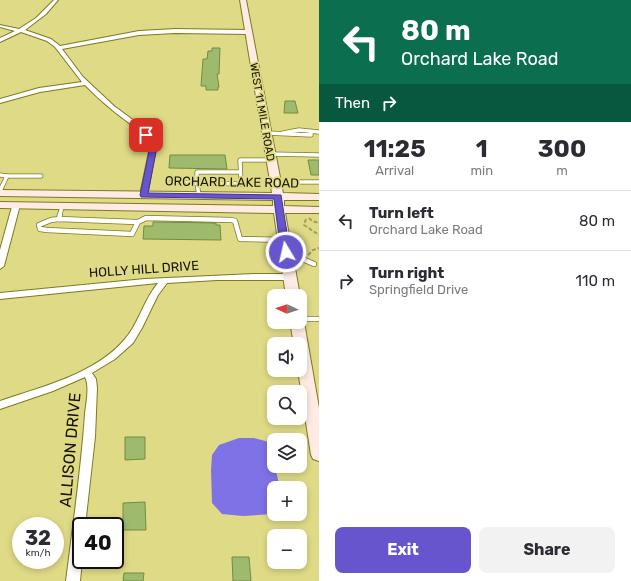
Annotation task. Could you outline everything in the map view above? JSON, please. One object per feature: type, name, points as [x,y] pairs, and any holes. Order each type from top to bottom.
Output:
[{"type":"street","points":[[0,40],[19,31],[41,17],[56,0]]},
{"type":"street","name":"WEST 11 MILE ROAD","points":[[243,0],[278,197],[292,289]]},
{"type":"street","points":[[0,26],[49,40],[58,48],[86,83],[112,107],[136,124],[151,141],[153,147],[152,155],[144,195]]},
{"type":"street","points":[[58,48],[104,38],[139,33],[175,31],[248,32]]},
{"type":"street","points":[[0,101],[39,90],[86,83]]},
{"type":"street","name":"ORCHARD LAKE ROAD","points":[[0,192],[319,198]]},
{"type":"street","points":[[0,266],[16,205],[14,199],[22,193]]},
{"type":"street","points":[[236,209],[247,204],[247,196]]},
{"type":"street","points":[[316,210],[310,206],[310,203],[319,198]]},
{"type":"street","name":"ORCHARD LAKE ROAD","points":[[0,205],[316,210]]},
{"type":"street","name":"HOLLY HILL DRIVE","points":[[0,296],[99,285],[228,277],[290,277]]},
{"type":"street","points":[[0,405],[86,372],[125,346],[140,322],[152,296],[164,281]]},
{"type":"street","points":[[298,329],[318,446]]},
{"type":"street","name":"ALLISON DRIVE","points":[[73,581],[89,437],[92,388],[91,379],[86,372]]},
{"type":"lane","points":[[266,133],[307,136],[311,135],[311,132],[319,132]]},
{"type":"lane","points":[[171,182],[241,184],[240,160],[319,155]]},
{"type":"lane","points":[[200,196],[197,183],[197,172],[240,172]]},
{"type":"lane","points":[[0,175],[41,176]]},
{"type":"lane","points":[[0,192],[7,176]]},
{"type":"lane","points":[[300,182],[319,182]]},
{"type":"lane","points":[[59,219],[62,206]]},
{"type":"lane","points":[[136,222],[131,235],[108,232],[40,229],[39,226],[44,222],[59,219],[136,222],[140,219],[146,218],[232,220],[235,222],[240,239],[285,246],[306,262],[314,264]]},
{"type":"lane","points":[[307,319],[319,319]]},
{"type":"path","points":[[319,223],[309,219],[310,216],[304,219],[304,225],[319,235]]},
{"type":"path","points":[[306,262],[306,256],[313,250],[319,248]]},
{"type":"shaded area","points":[[239,438],[254,438],[267,441],[267,473],[276,473],[278,481],[267,481],[267,514],[243,516],[222,514],[212,503],[212,455],[219,445]]},
{"type":"building","points":[[212,48],[220,48],[219,74],[217,74],[219,87],[218,90],[206,90],[206,86],[201,86],[203,59],[207,59],[208,51],[212,51]]},
{"type":"building","points":[[285,101],[295,101],[298,113],[284,113]]},
{"type":"building","points":[[170,155],[225,155],[227,169],[169,168]]},
{"type":"building","points":[[308,160],[319,160],[319,175],[311,175]]},
{"type":"building","points":[[153,222],[216,223],[216,225],[220,225],[221,240],[143,239],[144,226],[153,226]]},
{"type":"building","points":[[125,437],[145,437],[145,459],[125,460]]},
{"type":"building","points":[[145,502],[146,530],[124,530],[123,503]]},
{"type":"building","points":[[232,557],[249,557],[251,581],[233,581]]},
{"type":"building","points":[[124,573],[144,573],[143,581],[123,581]]},
{"type":"route","points":[[146,135],[151,141],[153,147],[144,195],[278,197],[286,252]]}]
